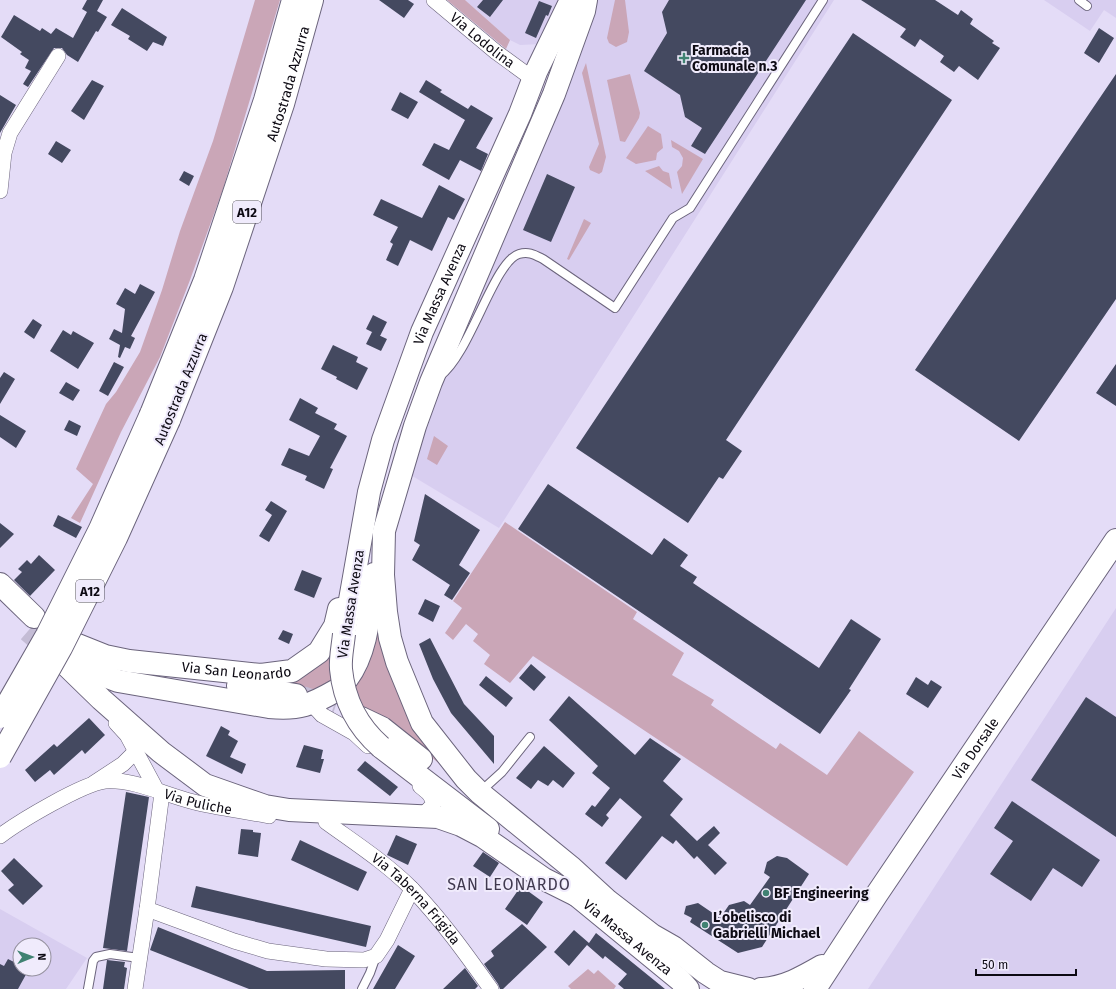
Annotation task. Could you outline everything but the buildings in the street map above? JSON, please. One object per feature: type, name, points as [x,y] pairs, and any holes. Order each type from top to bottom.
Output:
[{"type":"main road","name":"Autostrada Azzurra","points":[[0,757],[61,648],[116,538],[160,417],[265,100],[294,0]]},
{"type":"main road","name":"Autostrada Azzurra","points":[[0,717],[47,635],[100,529],[160,417],[222,288],[283,104],[312,0]]},
{"type":"main road","name":"Via Massa Avenza","points":[[571,0],[533,80],[520,114],[422,332],[383,440],[369,492],[344,634],[341,668],[349,707],[361,727],[381,747],[580,897],[680,980],[688,989]]},
{"type":"main road","name":"Via Massa Avenza","points":[[586,0],[584,11],[557,87],[431,382],[415,426],[384,531],[383,575],[386,612],[396,662],[422,723],[466,779],[480,793],[572,868],[608,901],[652,934],[673,947],[710,981],[748,989]]},
{"type":"main road","name":"Via San Leonardo","points":[[70,655],[105,656],[129,661],[260,675],[292,671],[319,652],[335,626],[360,490],[375,433],[399,368],[422,332]]},
{"type":"main road","name":"Via San Leonardo","points":[[70,655],[118,681],[269,707],[288,708],[304,699],[345,701],[365,642],[376,556],[384,531]]},
{"type":"main road","name":"Via Dorsale","points":[[815,989],[828,962],[1116,540]]},
{"type":"main road","points":[[0,584],[31,624],[0,602]]},
{"type":"main road","points":[[70,655],[101,699],[161,752],[188,774],[205,785],[266,806],[289,810],[438,817],[461,825],[482,836],[544,879],[580,897]]},
{"type":"main road","points":[[345,701],[382,728],[536,851],[608,901]]},
{"type":"main road","points":[[762,989],[769,989],[795,981],[828,962]]},
{"type":"main road","name":"Via Dorsale","points":[[800,989],[828,962]]},
{"type":"street","name":"Via Lodolina","points":[[434,0],[496,52],[533,80]]},
{"type":"street","points":[[0,191],[4,153],[10,133],[58,56]]},
{"type":"street","points":[[551,71],[557,87],[540,97],[533,80],[551,71]]},
{"type":"street","points":[[101,699],[104,710],[127,735],[159,791],[147,910],[135,989]]},
{"type":"street","points":[[304,699],[322,715],[354,733],[430,795],[433,805],[416,815]]},
{"type":"street","points":[[91,785],[123,764],[136,751]]},
{"type":"street","name":"Via Puliche","points":[[0,836],[54,803],[91,785],[112,782],[159,791],[193,802],[265,815],[326,822],[385,824],[416,815]]},
{"type":"street","name":"Via Taberna Frigida","points":[[326,822],[412,889],[448,930],[491,989]]},
{"type":"street","points":[[147,910],[234,941],[268,951],[326,959],[364,960],[376,956],[387,940],[412,889]]},
{"type":"lane","points":[[431,382],[449,369],[464,345],[499,272],[518,254],[530,253],[543,258],[615,308],[673,218],[690,208],[823,0]]},
{"type":"lane","points":[[1079,0],[1087,6]]},
{"type":"lane","points":[[480,793],[502,772],[530,737]]},
{"type":"lane","points":[[88,989],[93,961],[96,957],[110,954],[139,958]]},
{"type":"lane","points":[[362,989],[376,956]]},
{"type":"shaded area","points":[[255,0],[280,0],[223,189],[160,357],[121,432],[80,523],[71,518],[93,484],[76,469],[106,404],[116,392],[140,352],[162,290],[180,231],[213,141]]},
{"type":"shaded area","points":[[447,0],[465,0],[510,40],[506,49]]},
{"type":"shaded area","points":[[465,0],[561,0],[541,44],[520,45],[510,40]]},
{"type":"shaded area","points":[[598,0],[834,0],[499,528],[409,474],[444,370]]},
{"type":"shaded area","points":[[615,0],[625,0],[629,32],[627,42],[616,47],[609,43],[607,38]]},
{"type":"shaded area","points":[[1044,0],[1116,0],[1116,18],[1104,10],[1090,31]]},
{"type":"shaded area","points":[[586,63],[606,157],[602,172],[599,174],[590,170],[589,167],[599,144],[582,73]]},
{"type":"shaded area","points":[[630,74],[640,113],[639,118],[625,142],[620,141],[607,80]]},
{"type":"shaded area","points":[[648,126],[661,134],[663,148],[657,153],[656,160],[636,164],[626,158]]},
{"type":"shaded area","points":[[671,140],[703,159],[682,194],[677,172],[682,166],[683,158],[679,151],[672,147]]},
{"type":"shaded area","points":[[659,166],[663,171],[669,173],[672,189],[645,171]]},
{"type":"shaded area","points":[[584,219],[591,223],[569,260],[567,259]]},
{"type":"shaded area","points":[[434,436],[448,446],[437,465],[427,459]]},
{"type":"shaded area","points":[[505,522],[637,612],[633,619],[684,653],[672,675],[714,700],[711,705],[776,749],[780,743],[827,775],[859,731],[914,772],[847,866],[533,656],[510,683],[484,664],[490,655],[473,641],[478,634],[466,624],[453,640],[445,633],[462,608],[453,601]]},
{"type":"shaded area","points":[[1116,608],[1116,989],[868,989]]},
{"type":"shaded area","points":[[376,623],[384,632],[469,789],[416,744],[355,706],[351,696]]},
{"type":"shaded area","points":[[330,647],[336,683],[296,702],[300,685],[264,682]]},
{"type":"shaded area","points":[[0,909],[50,937],[12,937],[12,977],[52,977],[52,938],[87,958],[66,989],[0,989]]},
{"type":"shaded area","points":[[588,969],[594,974],[598,970],[616,986],[614,989],[571,989],[568,986]]},
{"type":"tunnel","points":[[28,631],[56,655]]},
{"type":"tunnel","points":[[302,697],[335,708]]},
{"type":"place","name":"Farmacia Comunale n.3","points":[[684,58]]},
{"type":"place","name":"BF Engineering","points":[[766,893]]},
{"type":"place","name":"L’obelisco di Gabrielli Michael","points":[[705,925]]},
{"type":"district","name":"SAN LEONARDO","points":[[509,884]]}]
